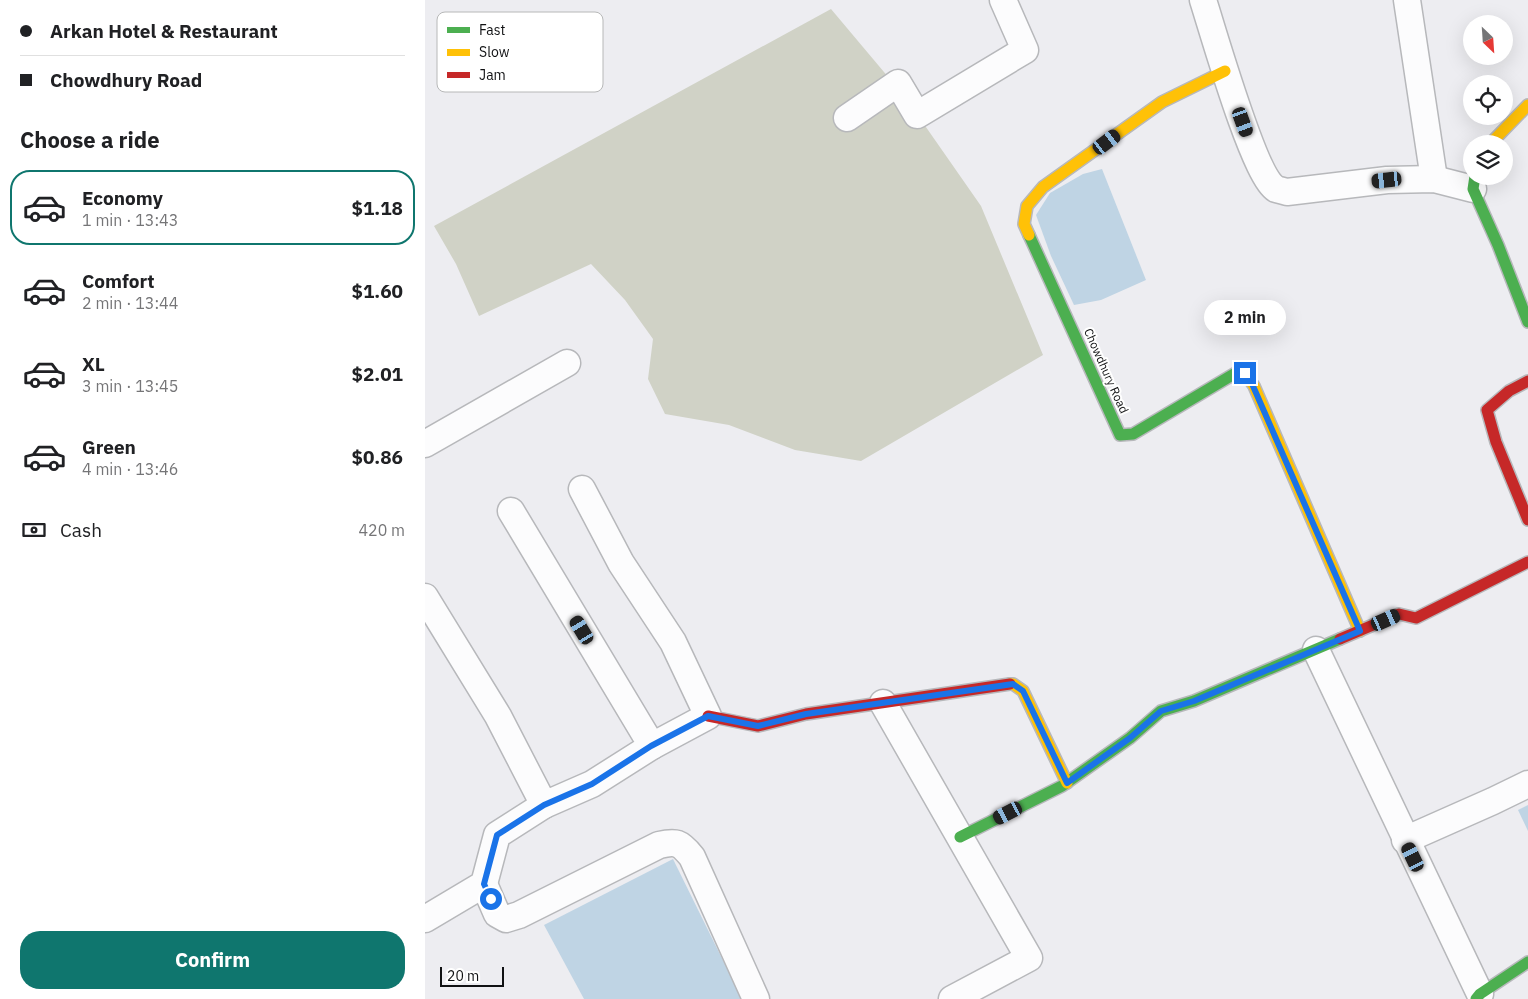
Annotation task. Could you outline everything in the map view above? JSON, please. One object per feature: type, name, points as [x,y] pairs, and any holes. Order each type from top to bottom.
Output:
[{"type":"street","points":[[847,118],[898,83],[917,115],[1025,50],[1003,0]]},
{"type":"street","points":[[1203,0],[1255,157],[1275,188],[1287,192],[1387,180],[1434,179],[1463,182]]},
{"type":"street","points":[[1407,0],[1434,179]]},
{"type":"street","name":"Chowdhury Road","points":[[1225,70],[1161,102],[1043,187],[1027,206],[1025,224],[1120,435],[1133,434],[1235,374],[1245,373],[1253,386],[1360,631]]},
{"type":"street","points":[[1499,135],[1528,105]]},
{"type":"street","points":[[1475,185],[1528,322]]},
{"type":"street","points":[[425,444],[567,363]]},
{"type":"street","points":[[1528,381],[1509,391],[1487,410],[1496,442],[1528,520]]},
{"type":"street","points":[[582,489],[621,563],[673,642],[708,716]]},
{"type":"street","points":[[511,511],[651,746]]},
{"type":"street","points":[[960,837],[1067,783],[1130,738],[1161,711],[1194,701],[1399,614],[1416,618],[1528,562]]},
{"type":"street","points":[[425,597],[498,716],[544,805]]},
{"type":"street","points":[[1315,650],[1478,997],[1528,962]]},
{"type":"street","points":[[756,999],[692,856],[684,848],[674,842],[659,845],[519,915],[505,919],[497,914],[484,884],[497,835],[544,805],[592,784],[651,746],[708,716],[758,726],[806,714],[1013,684],[1023,691],[1067,783]]},
{"type":"street","points":[[883,703],[1029,958],[952,999]]},
{"type":"street","points":[[1405,840],[1528,784]]},
{"type":"street","points":[[425,919],[484,884]]},
{"type":"shaded area","points":[[831,9],[905,97],[981,206],[1043,355],[861,461],[795,450],[729,425],[665,414],[648,379],[653,339],[625,300],[591,264],[479,316],[456,264],[434,226]]},
{"type":"water","points":[[1102,169],[1146,280],[1101,300],[1074,305],[1051,256],[1036,215],[1050,193],[1083,174]]},
{"type":"water","points":[[1528,805],[1528,831],[1518,810]]},
{"type":"water","points":[[673,859],[742,999],[584,999],[544,925]]},
{"type":"traffic: fast","points":[[1474,185],[1473,189],[1498,245],[1528,322]]},
{"type":"traffic: fast","points":[[1029,235],[1120,435],[1133,434],[1234,374],[1245,373],[1246,375]]},
{"type":"traffic: fast","points":[[960,837],[1062,786],[1130,738],[1161,711],[1194,701],[1340,639]]},
{"type":"traffic: fast","points":[[1476,999],[1480,994],[1528,962]]},
{"type":"traffic: slow","points":[[1029,235],[1024,224],[1027,206],[1043,187],[1162,102],[1225,71]]},
{"type":"traffic: slow","points":[[1499,135],[1528,105]]},
{"type":"traffic: slow","points":[[1246,375],[1254,386],[1360,631]]},
{"type":"traffic: slow","points":[[1010,684],[1023,691],[1067,783]]},
{"type":"traffic: jam","points":[[1528,381],[1509,391],[1487,410],[1496,442],[1528,520]]},
{"type":"traffic: jam","points":[[1340,639],[1399,614],[1416,618],[1528,562]]},
{"type":"traffic: jam","points":[[708,716],[758,726],[806,714],[1010,684]]},
{"type":"route","points":[[491,899],[484,884],[497,835],[544,805],[592,784],[651,746],[708,716],[758,726],[806,714],[1013,684],[1023,691],[1067,783],[1130,738],[1161,711],[1194,701],[1360,631],[1253,386],[1245,373]]}]
